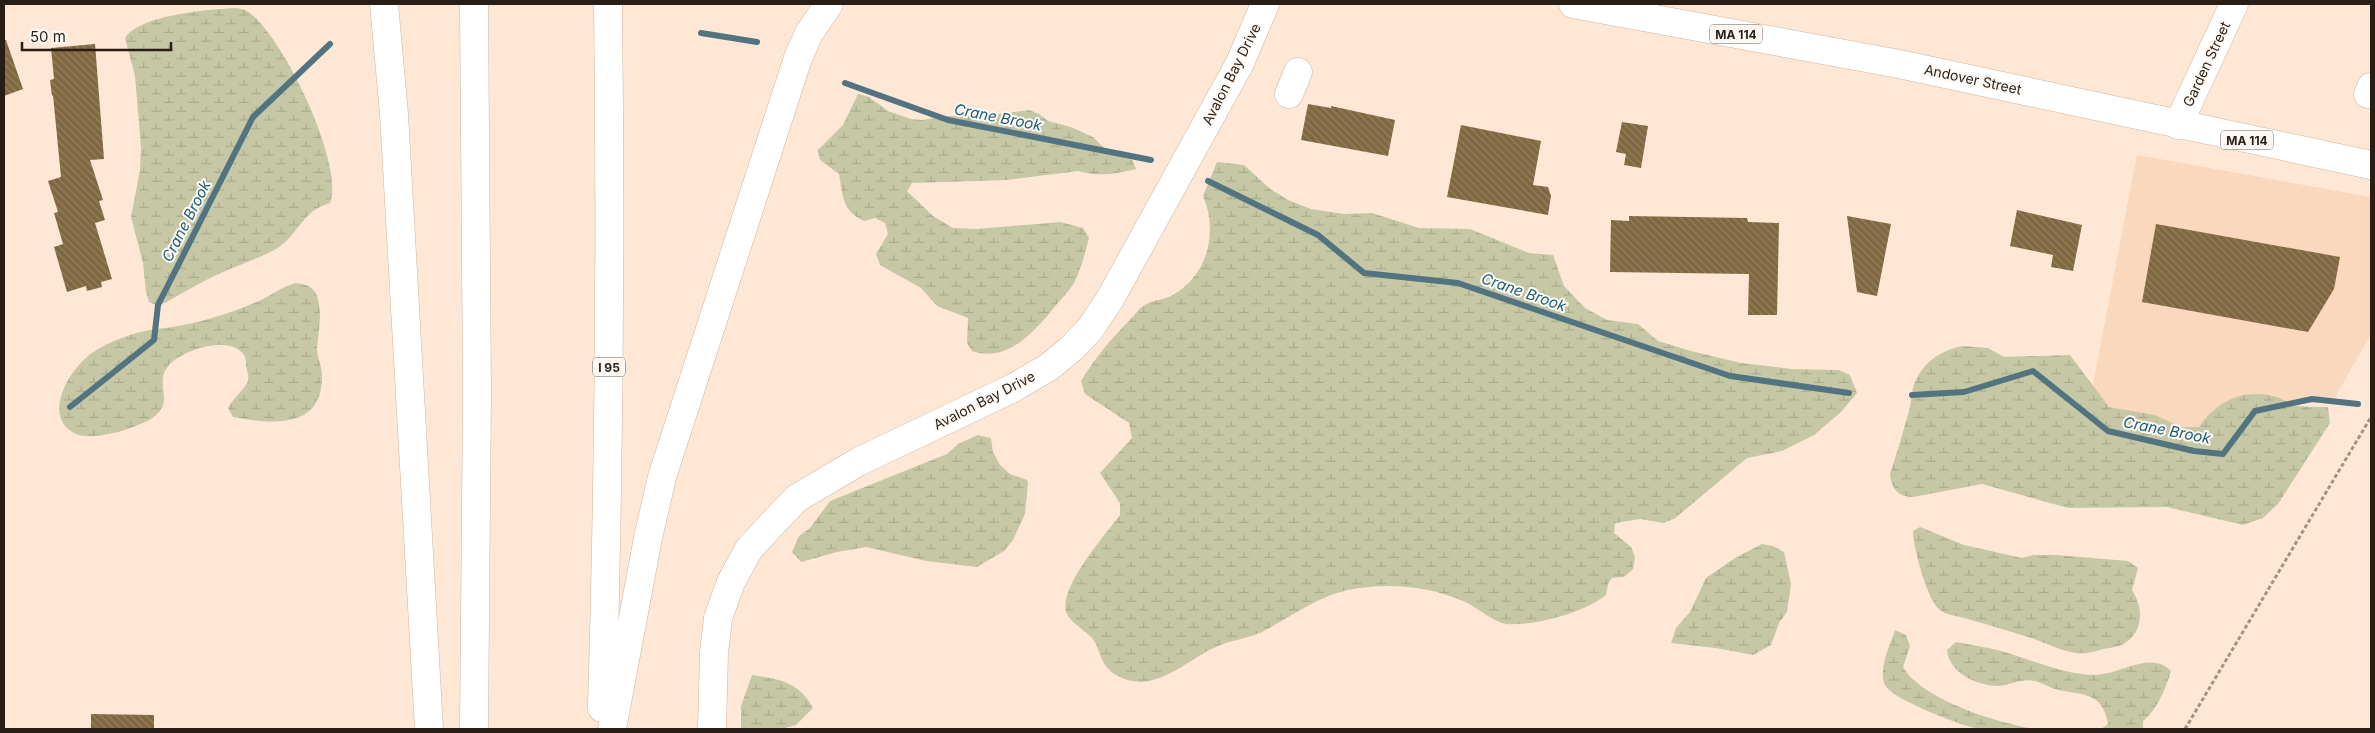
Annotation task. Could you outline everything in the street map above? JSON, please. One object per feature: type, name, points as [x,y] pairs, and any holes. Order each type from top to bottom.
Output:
[{"type":"main road","points":[[384,4],[395,123],[428,729]]},
{"type":"main road","points":[[474,4],[477,393],[474,729]]},
{"type":"main road","name":"I 95","points":[[601,729],[609,430],[610,154],[608,4]]},
{"type":"main road","points":[[612,729],[648,538],[665,468],[798,58],[810,33],[829,4]]},
{"type":"main road","name":"Avalon Bay Drive","points":[[712,729],[714,653],[718,618],[731,582],[750,549],[797,498],[858,462],[1013,388],[1049,367],[1072,348],[1090,328],[1110,299],[1240,62],[1265,4]]},
{"type":"main road","name":"Andover Street","points":[[1573,4],[1907,66],[2371,165]]},
{"type":"main road","name":"Garden Street","points":[[2178,125],[2234,4]]},
{"type":"path","points":[[2185,729],[2371,417]]},
{"type":"shaded area","points":[[2137,155],[2371,197],[2371,334],[2333,401],[2312,399],[2255,411],[2223,454],[2087,415]]},
{"type":"green space","points":[[236,8],[247,11],[261,24],[293,71],[320,131],[328,160],[332,185],[330,203],[320,207],[306,217],[290,237],[276,249],[216,275],[165,303],[156,305],[149,302],[146,292],[143,263],[131,217],[140,170],[141,147],[135,76],[125,38],[133,30],[160,19],[194,12]]},
{"type":"green space","points":[[858,94],[869,97],[888,111],[911,119],[981,116],[1029,110],[1039,114],[1048,121],[1071,127],[1093,137],[1110,154],[1132,160],[1136,169],[1114,173],[1093,174],[1078,171],[1007,180],[912,183],[907,191],[933,216],[953,228],[977,229],[1060,222],[1083,228],[1089,238],[1081,267],[1074,283],[1040,324],[1021,342],[998,353],[985,354],[972,351],[967,343],[968,318],[937,306],[921,288],[880,265],[876,254],[888,234],[885,223],[875,218],[864,221],[851,213],[843,196],[839,174],[820,160],[818,150],[843,125]]},
{"type":"green space","points":[[1217,162],[1244,165],[1269,188],[1288,200],[1311,209],[1344,214],[1372,213],[1419,228],[1470,229],[1529,253],[1553,255],[1564,286],[1585,308],[1607,320],[1638,324],[1658,341],[1741,363],[1792,369],[1839,370],[1850,375],[1857,393],[1841,412],[1814,435],[1782,451],[1747,458],[1674,519],[1663,523],[1640,519],[1615,523],[1614,533],[1631,547],[1635,557],[1633,569],[1624,577],[1612,578],[1608,584],[1606,595],[1572,613],[1530,623],[1506,624],[1463,601],[1438,592],[1399,586],[1360,588],[1347,590],[1322,599],[1264,631],[1218,646],[1160,678],[1135,681],[1122,678],[1108,668],[1093,640],[1067,614],[1066,604],[1075,577],[1120,515],[1120,503],[1100,473],[1132,438],[1129,423],[1085,394],[1081,381],[1103,350],[1141,308],[1148,303],[1171,296],[1183,288],[1201,266],[1206,253],[1210,225],[1208,210],[1203,196]]},
{"type":"green space","points":[[295,283],[306,285],[315,292],[318,298],[320,313],[317,349],[322,372],[320,393],[314,406],[305,414],[293,419],[279,421],[233,417],[228,408],[248,381],[246,359],[237,349],[218,345],[206,346],[184,354],[169,365],[163,379],[164,398],[161,410],[155,416],[139,425],[105,435],[94,436],[76,434],[65,426],[60,416],[59,405],[62,393],[75,370],[92,353],[114,341],[140,332],[183,325],[223,315],[261,300]]},
{"type":"green space","points":[[1963,346],[1988,348],[2004,357],[2070,355],[2109,407],[2155,415],[2181,427],[2199,427],[2222,404],[2250,394],[2275,397],[2297,406],[2328,407],[2330,423],[2278,504],[2263,518],[2243,525],[2167,507],[2068,508],[1982,484],[1908,497],[1896,491],[1890,474],[1909,411],[1916,379],[1926,365],[1939,355]]},
{"type":"green space","points":[[978,435],[991,438],[993,452],[1000,465],[1010,474],[1027,480],[1028,483],[1025,514],[1013,540],[1004,551],[977,567],[926,561],[866,547],[837,552],[801,562],[792,552],[799,536],[810,528],[830,501],[947,454],[958,444]]},
{"type":"green space","points":[[1920,527],[1964,545],[2022,558],[2033,555],[2057,555],[2128,561],[2138,568],[2132,590],[2139,605],[2140,613],[2140,620],[2135,634],[2122,645],[2077,653],[1944,613],[1934,603],[1930,595],[1915,549],[1913,531]]},
{"type":"green space","points":[[1762,544],[1773,546],[1784,552],[1791,584],[1787,612],[1779,623],[1771,645],[1753,655],[1716,648],[1671,643],[1676,628],[1690,612],[1706,578],[1735,558]]},
{"type":"green space","points":[[1895,630],[1906,635],[1910,646],[1903,667],[1926,690],[1962,708],[2001,721],[2035,729],[1994,730],[1973,727],[1930,712],[1900,698],[1890,691],[1885,685],[1883,672]]},
{"type":"green space","points":[[1956,642],[2001,651],[2059,670],[2083,674],[2105,674],[2144,663],[2163,665],[2171,671],[2157,705],[2143,721],[2143,729],[2101,729],[2108,724],[2105,713],[2101,705],[2089,696],[2055,689],[2030,680],[1999,686],[1982,684],[1965,677],[1949,658],[1947,650]]},
{"type":"green space","points":[[752,675],[779,680],[795,687],[813,708],[796,725],[781,729],[741,729],[741,706]]},
{"type":"building","points":[[4,40],[6,40],[23,89],[4,96]]},
{"type":"building","points":[[95,44],[104,159],[90,160],[103,200],[99,201],[105,220],[95,223],[112,279],[101,282],[102,287],[87,291],[86,286],[67,292],[54,247],[63,244],[54,213],[58,212],[48,181],[61,177],[50,80],[54,79],[51,48]]},
{"type":"building","points":[[1308,104],[1331,108],[1331,106],[1395,120],[1388,156],[1301,140]]},
{"type":"building","points":[[1622,122],[1648,126],[1641,168],[1624,165],[1626,154],[1616,152]]},
{"type":"building","points":[[1461,125],[1541,141],[1533,185],[1548,187],[1551,196],[1548,215],[1447,197]]},
{"type":"building","points":[[2017,210],[2082,225],[2073,271],[2051,267],[2053,255],[2010,246]]},
{"type":"building","points":[[1629,216],[1747,218],[1748,222],[1779,223],[1777,315],[1748,315],[1749,274],[1610,272],[1611,220],[1629,221]]},
{"type":"building","points":[[1847,216],[1891,224],[1877,296],[1857,292]]},
{"type":"building","points":[[2156,224],[2340,257],[2334,289],[2308,332],[2142,302]]},
{"type":"building","points":[[91,714],[154,715],[154,729],[91,729]]},
{"type":"waterway","name":"Crane Brook","points":[[701,33],[757,42]]},
{"type":"waterway","name":"Crane Brook","points":[[70,407],[154,340],[158,305],[253,117],[330,44]]},
{"type":"waterway","name":"Crane Brook","points":[[845,83],[948,120],[1151,160]]},
{"type":"waterway","name":"Crane Brook","points":[[1208,181],[1318,235],[1364,273],[1458,283],[1730,376],[1849,393]]},
{"type":"waterway","name":"Crane Brook","points":[[1912,395],[1964,392],[2033,371],[2108,431],[2194,451],[2223,454],[2255,411],[2312,399],[2358,404]]}]
